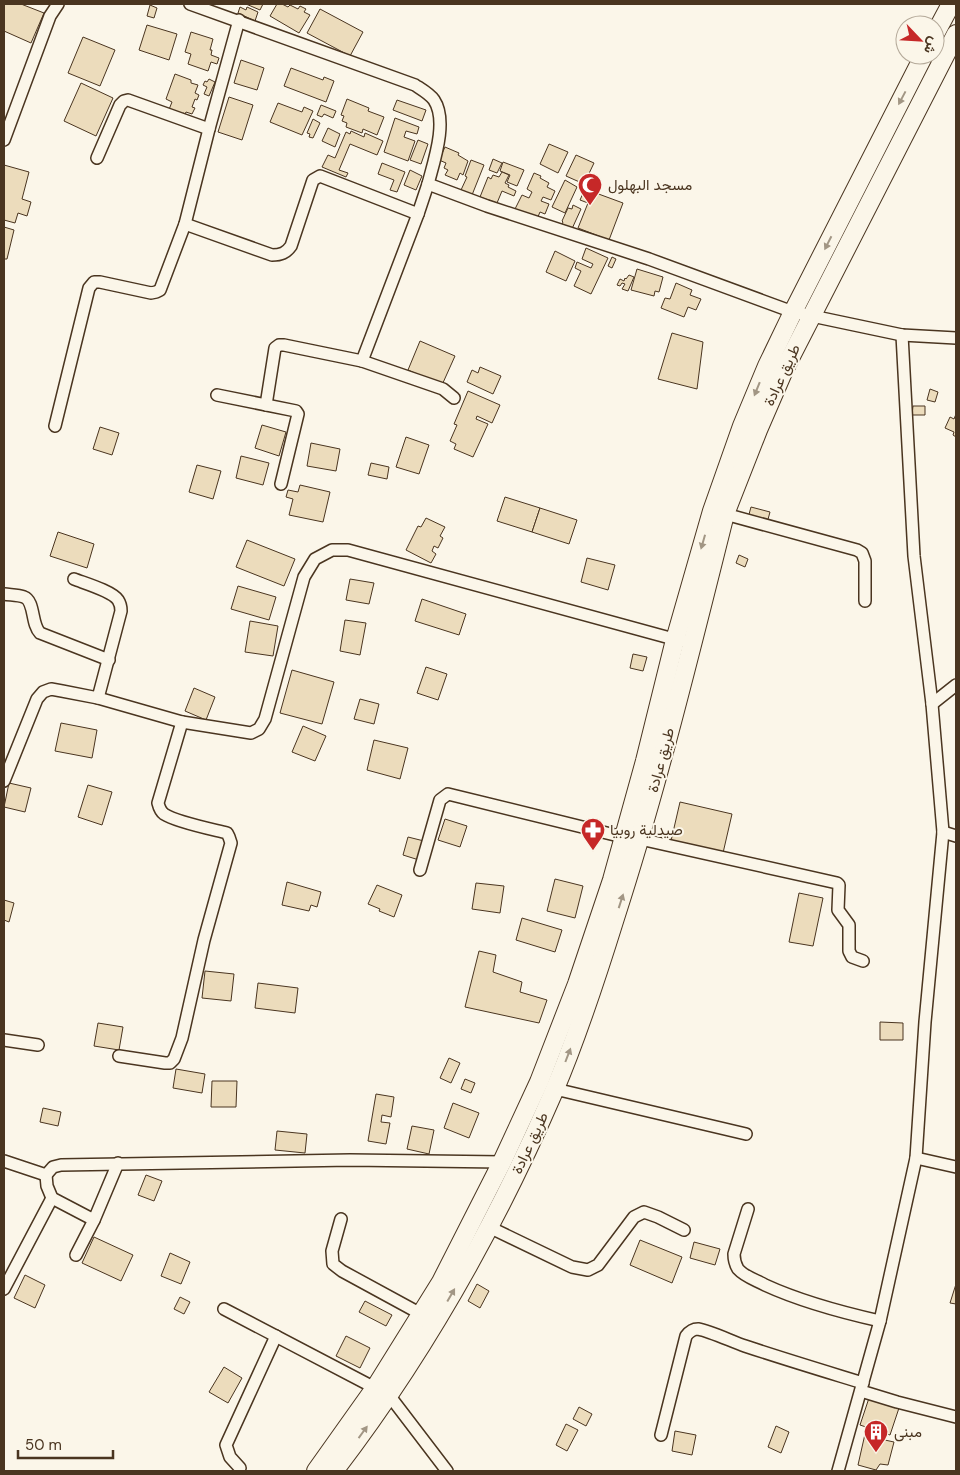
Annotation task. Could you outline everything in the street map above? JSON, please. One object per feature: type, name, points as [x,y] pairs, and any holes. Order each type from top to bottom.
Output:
[{"type":"main road","points":[[945,15],[951,4]]},
{"type":"main road","name":"طريق عرادة","points":[[684,642],[725,514],[784,370],[956,34]]},
{"type":"main road","name":"طريق عرادة","points":[[316,1471],[382,1391],[449,1299],[489,1227],[555,1089],[594,984],[684,642],[712,511],[726,469],[767,366],[919,65]]},
{"type":"main road","name":"طريق عرادة","points":[[334,1471],[382,1391],[421,1314],[441,1282],[502,1162],[539,1082],[577,984],[612,880],[632,838]]},
{"type":"street","points":[[4,140],[50,16],[58,4]]},
{"type":"street","points":[[190,4],[239,20],[415,85],[433,99],[440,113],[435,156],[428,184],[362,362]]},
{"type":"street","points":[[55,426],[89,288],[94,282],[100,282],[151,293],[160,290],[185,224],[239,20]]},
{"type":"street","points":[[97,158],[120,105],[124,101],[128,100],[209,129]]},
{"type":"street","points":[[185,224],[272,255],[279,255],[287,252],[291,246],[313,180],[320,176],[418,214]]},
{"type":"street","points":[[428,184],[487,206],[649,259],[793,312],[902,335],[956,338]]},
{"type":"street","points":[[838,1471],[880,1321],[916,1158],[942,832],[932,704],[914,556],[902,335]]},
{"type":"street","points":[[266,405],[274,348],[279,345],[362,362],[442,389],[454,398]]},
{"type":"street","points":[[217,395],[296,411],[298,414],[281,484]]},
{"type":"street","points":[[725,514],[857,550],[862,553],[865,561],[865,601]]},
{"type":"street","points":[[4,781],[37,699],[43,692],[51,689],[98,698],[182,722],[251,733],[259,729],[265,719],[304,577],[315,559],[332,550],[348,550],[684,642]]},
{"type":"street","points":[[74,578],[118,598],[121,612],[98,698]]},
{"type":"street","points":[[4,594],[24,597],[28,600],[31,604],[36,628],[40,633],[109,660]]},
{"type":"street","points":[[932,704],[956,685]]},
{"type":"street","points":[[119,1056],[165,1063],[170,1063],[174,1059],[182,1038],[204,940],[231,844],[227,833],[175,819],[159,810],[158,803],[182,722]]},
{"type":"street","points":[[420,870],[440,800],[448,794],[632,838],[837,883],[839,885],[838,910],[849,925],[849,951],[852,957],[863,961]]},
{"type":"street","points":[[942,832],[956,836]]},
{"type":"street","points":[[4,1040],[38,1045]]},
{"type":"street","points":[[555,1089],[746,1134]]},
{"type":"street","points":[[916,1158],[956,1167]]},
{"type":"street","points":[[94,1220],[52,1198],[46,1186],[46,1175],[53,1167],[61,1164],[350,1160],[502,1162]]},
{"type":"street","points":[[4,1162],[46,1175]]},
{"type":"street","points":[[76,1256],[118,1164]]},
{"type":"street","points":[[4,1288],[52,1198]]},
{"type":"street","points":[[748,1209],[734,1254],[737,1268],[744,1275],[809,1303],[880,1321]]},
{"type":"street","points":[[489,1227],[572,1267],[588,1270],[598,1265],[634,1216],[644,1212],[684,1230]]},
{"type":"street","points":[[341,1219],[332,1251],[333,1264],[342,1271],[421,1314]]},
{"type":"street","points":[[224,1309],[382,1391],[447,1471]]},
{"type":"street","points":[[661,1435],[686,1336],[694,1329],[862,1387],[897,1402],[956,1417]]},
{"type":"street","points":[[240,1468],[230,1457],[226,1445],[276,1336]]},
{"type":"building","points":[[5,4],[21,4],[44,13],[31,43],[4,31]]},
{"type":"building","points":[[246,4],[263,4],[260,10]]},
{"type":"building","points":[[277,4],[288,7],[290,5],[298,9],[300,6],[306,9],[304,12],[310,15],[299,33],[270,16]]},
{"type":"building","points":[[150,5],[157,8],[154,18],[147,16]]},
{"type":"building","points":[[240,7],[246,10],[247,7],[258,12],[255,21],[238,13]]},
{"type":"building","points":[[320,9],[363,32],[350,56],[307,33]]},
{"type":"building","points":[[147,25],[177,34],[169,60],[139,50]]},
{"type":"building","points":[[191,32],[213,39],[210,50],[212,50],[211,55],[219,58],[217,64],[211,62],[208,71],[188,64],[191,54],[185,52]]},
{"type":"building","points":[[83,37],[115,50],[100,86],[68,73]]},
{"type":"building","points":[[241,60],[264,68],[257,90],[234,83]]},
{"type":"building","points":[[291,68],[323,80],[324,77],[334,81],[326,102],[284,86]]},
{"type":"building","points":[[175,74],[198,85],[195,93],[199,95],[192,107],[195,108],[192,114],[186,112],[182,116],[168,112],[172,102],[166,99]]},
{"type":"building","points":[[209,79],[215,82],[209,96],[204,94],[207,87],[203,85]]},
{"type":"building","points":[[81,83],[113,98],[96,136],[64,121]]},
{"type":"building","points":[[229,97],[253,105],[242,140],[218,132]]},
{"type":"building","points":[[347,99],[369,108],[368,111],[384,117],[377,135],[363,129],[362,133],[346,127],[347,123],[342,121],[344,116],[341,115]]},
{"type":"building","points":[[397,100],[426,110],[422,121],[393,110]]},
{"type":"building","points":[[278,103],[302,112],[304,107],[313,111],[302,135],[270,122]]},
{"type":"building","points":[[321,105],[336,111],[333,118],[324,114],[322,117],[317,115]]},
{"type":"building","points":[[395,118],[419,127],[417,134],[406,131],[404,137],[415,141],[408,161],[384,152]]},
{"type":"building","points":[[313,119],[320,123],[313,138],[309,137],[310,134],[307,133]]},
{"type":"building","points":[[328,128],[340,134],[335,147],[322,141]]},
{"type":"building","points":[[351,131],[364,137],[365,133],[383,141],[377,155],[350,144],[339,170],[348,173],[346,177],[322,167],[328,155],[335,158],[346,132],[350,134]]},
{"type":"building","points":[[418,140],[428,144],[421,164],[410,160]]},
{"type":"building","points":[[549,144],[568,152],[558,173],[540,164]]},
{"type":"building","points":[[445,147],[459,153],[458,155],[468,161],[463,175],[460,173],[457,180],[445,175],[448,170],[444,168],[446,163],[439,160]]},
{"type":"building","points":[[576,155],[594,163],[584,184],[566,176]]},
{"type":"building","points":[[493,159],[502,163],[497,173],[489,170]]},
{"type":"building","points":[[471,160],[484,165],[472,195],[461,190],[467,177],[465,176]]},
{"type":"building","points":[[503,162],[524,170],[517,186],[507,182],[510,175],[500,171]]},
{"type":"building","points":[[382,163],[405,172],[397,192],[390,190],[394,180],[378,174]]},
{"type":"building","points":[[4,165],[29,172],[22,199],[31,202],[27,216],[18,213],[15,223],[4,220]]},
{"type":"building","points":[[410,170],[422,176],[416,190],[404,185]]},
{"type":"building","points":[[502,172],[509,175],[505,183],[516,191],[514,196],[502,191],[497,203],[480,197],[488,177],[491,179],[493,175],[499,177]]},
{"type":"building","points":[[534,173],[541,176],[540,178],[549,183],[547,187],[555,191],[551,200],[543,197],[541,201],[549,204],[545,214],[540,212],[537,219],[515,209],[522,195],[529,198],[532,192],[527,189]]},
{"type":"building","points":[[565,180],[577,187],[565,213],[552,207]]},
{"type":"building","points":[[585,189],[623,203],[609,240],[578,228],[588,203],[580,200]]},
{"type":"building","points":[[573,205],[581,209],[571,231],[561,226],[568,208],[572,209]]},
{"type":"building","points":[[4,227],[14,230],[7,259],[4,259]]},
{"type":"building","points":[[586,248],[608,258],[591,294],[574,286],[581,271],[575,268],[577,262],[591,268],[593,264],[582,259]]},
{"type":"building","points":[[555,251],[575,261],[566,281],[546,272]]},
{"type":"building","points":[[612,257],[616,259],[612,268],[608,266]]},
{"type":"building","points":[[637,269],[663,277],[659,292],[655,291],[654,296],[631,290]]},
{"type":"building","points":[[629,275],[634,277],[628,291],[622,289],[625,284],[617,285],[620,279],[624,281]]},
{"type":"building","points":[[676,283],[692,290],[690,295],[701,299],[696,310],[688,307],[684,317],[661,308],[665,298],[670,299]]},
{"type":"building","points":[[672,333],[703,342],[697,389],[658,379]]},
{"type":"building","points":[[420,341],[455,356],[442,385],[408,370]]},
{"type":"building","points":[[480,367],[501,376],[493,394],[467,382],[472,370],[478,373]]},
{"type":"building","points":[[930,389],[938,392],[935,402],[927,400]]},
{"type":"building","points":[[468,391],[500,405],[492,423],[477,416],[476,419],[488,424],[473,457],[454,449],[456,444],[450,441],[457,425],[454,424]]},
{"type":"building","points":[[913,406],[925,406],[925,415],[912,415]]},
{"type":"building","points":[[956,414],[956,437],[953,435],[954,432],[945,428],[950,417],[954,419]]},
{"type":"building","points":[[262,425],[286,432],[279,456],[255,448]]},
{"type":"building","points":[[100,427],[119,433],[112,455],[93,449]]},
{"type":"building","points":[[406,437],[429,445],[419,474],[396,467]]},
{"type":"building","points":[[311,443],[340,449],[336,471],[307,466]]},
{"type":"building","points":[[241,456],[269,463],[263,485],[236,478]]},
{"type":"building","points":[[371,463],[389,467],[387,479],[368,475]]},
{"type":"building","points":[[197,465],[221,471],[213,499],[189,492]]},
{"type":"building","points":[[300,485],[330,492],[323,522],[289,515],[293,499],[286,497],[288,490],[298,492]]},
{"type":"building","points":[[505,497],[540,508],[532,532],[497,521]]},
{"type":"building","points":[[751,507],[770,512],[767,523],[748,518]]},
{"type":"building","points":[[540,508],[577,520],[569,544],[532,532]]},
{"type":"building","points":[[426,518],[445,527],[440,536],[443,538],[438,548],[434,546],[432,551],[436,554],[431,563],[406,550],[418,526],[421,527]]},
{"type":"building","points":[[58,532],[94,544],[87,568],[50,556]]},
{"type":"building","points":[[247,540],[295,559],[284,586],[236,567]]},
{"type":"building","points":[[739,555],[748,559],[745,567],[736,563]]},
{"type":"building","points":[[587,558],[615,565],[608,590],[581,582]]},
{"type":"building","points":[[350,579],[374,583],[369,604],[346,600]]},
{"type":"building","points":[[238,586],[276,597],[269,620],[231,609]]},
{"type":"building","points":[[422,599],[466,614],[459,635],[415,621]]},
{"type":"building","points":[[345,620],[366,623],[360,655],[340,651]]},
{"type":"building","points":[[250,621],[278,626],[273,656],[245,652]]},
{"type":"building","points":[[633,654],[647,657],[643,671],[630,668]]},
{"type":"building","points":[[426,667],[447,674],[438,700],[417,693]]},
{"type":"building","points":[[292,670],[334,682],[322,724],[280,713]]},
{"type":"building","points":[[194,688],[215,697],[206,720],[185,711]]},
{"type":"building","points":[[360,699],[379,704],[374,724],[354,719]]},
{"type":"building","points":[[61,723],[97,730],[92,758],[55,751]]},
{"type":"building","points":[[303,726],[326,736],[315,761],[292,752]]},
{"type":"building","points":[[374,740],[408,748],[400,779],[367,770]]},
{"type":"building","points":[[9,783],[31,788],[25,812],[4,807]]},
{"type":"building","points":[[88,785],[112,792],[102,825],[78,817]]},
{"type":"building","points":[[680,802],[732,814],[723,853],[671,841]]},
{"type":"building","points":[[445,819],[467,826],[460,847],[438,840]]},
{"type":"building","points":[[408,837],[424,841],[419,860],[403,855]]},
{"type":"building","points":[[555,879],[583,886],[575,918],[547,911]]},
{"type":"building","points":[[287,882],[321,892],[317,907],[311,905],[309,911],[282,905]]},
{"type":"building","points":[[476,883],[504,886],[500,913],[472,909]]},
{"type":"building","points":[[377,885],[402,895],[394,917],[368,904]]},
{"type":"building","points":[[799,893],[823,898],[813,946],[789,942]]},
{"type":"building","points":[[4,900],[14,903],[9,922],[4,920]]},
{"type":"building","points":[[522,918],[562,930],[555,952],[516,940]]},
{"type":"building","points":[[479,951],[496,955],[493,972],[522,982],[520,992],[547,1000],[539,1023],[465,1007]]},
{"type":"building","points":[[205,971],[234,974],[231,1001],[202,998]]},
{"type":"building","points":[[258,983],[298,988],[295,1013],[255,1008]]},
{"type":"building","points":[[880,1022],[903,1023],[903,1040],[880,1040]]},
{"type":"building","points":[[98,1023],[123,1027],[119,1050],[94,1046]]},
{"type":"building","points":[[449,1058],[460,1063],[451,1083],[440,1078]]},
{"type":"building","points":[[176,1069],[205,1074],[202,1093],[173,1088]]},
{"type":"building","points":[[465,1079],[475,1083],[471,1093],[461,1089]]},
{"type":"building","points":[[212,1081],[237,1081],[236,1107],[211,1107]]},
{"type":"building","points":[[376,1094],[394,1097],[391,1117],[382,1115],[381,1122],[390,1123],[386,1144],[368,1141]]},
{"type":"building","points":[[453,1103],[479,1113],[469,1138],[444,1128]]},
{"type":"building","points":[[43,1108],[61,1112],[58,1126],[40,1122]]},
{"type":"building","points":[[412,1126],[434,1130],[429,1154],[407,1149]]},
{"type":"building","points":[[277,1131],[307,1134],[305,1153],[275,1150]]},
{"type":"building","points":[[146,1175],[162,1181],[154,1201],[138,1195]]},
{"type":"building","points":[[94,1237],[133,1255],[121,1281],[82,1263]]},
{"type":"building","points":[[640,1240],[682,1257],[672,1283],[630,1265]]},
{"type":"building","points":[[694,1242],[720,1249],[715,1265],[690,1258]]},
{"type":"building","points":[[170,1253],[190,1262],[181,1284],[161,1276]]},
{"type":"building","points":[[25,1275],[45,1285],[35,1308],[14,1298]]},
{"type":"building","points":[[477,1284],[489,1291],[480,1308],[468,1301]]},
{"type":"building","points":[[956,1284],[956,1304],[950,1303]]},
{"type":"building","points":[[180,1297],[190,1302],[184,1314],[174,1309]]},
{"type":"building","points":[[365,1301],[392,1315],[386,1326],[359,1312]]},
{"type":"building","points":[[346,1336],[370,1348],[360,1368],[336,1356]]},
{"type":"building","points":[[224,1367],[242,1378],[228,1403],[209,1392]]},
{"type":"building","points":[[869,1398],[899,1408],[890,1435],[860,1425]]},
{"type":"building","points":[[579,1407],[592,1414],[586,1426],[573,1419]]},
{"type":"building","points":[[566,1424],[578,1430],[567,1451],[556,1445]]},
{"type":"building","points":[[776,1426],[789,1432],[781,1453],[768,1447]]},
{"type":"building","points":[[675,1431],[696,1435],[692,1455],[672,1451]]},
{"type":"building","name":"مبنى","points":[[865,1434],[894,1442],[888,1465],[880,1464],[876,1470],[858,1465]]},
{"type":"place","name":"مسجد البهلول","points":[[590,206]]},
{"type":"place","name":"صيدلية روبيا","points":[[593,851]]},
{"type":"place","name":"مبنى","points":[[876,1453]]}]
